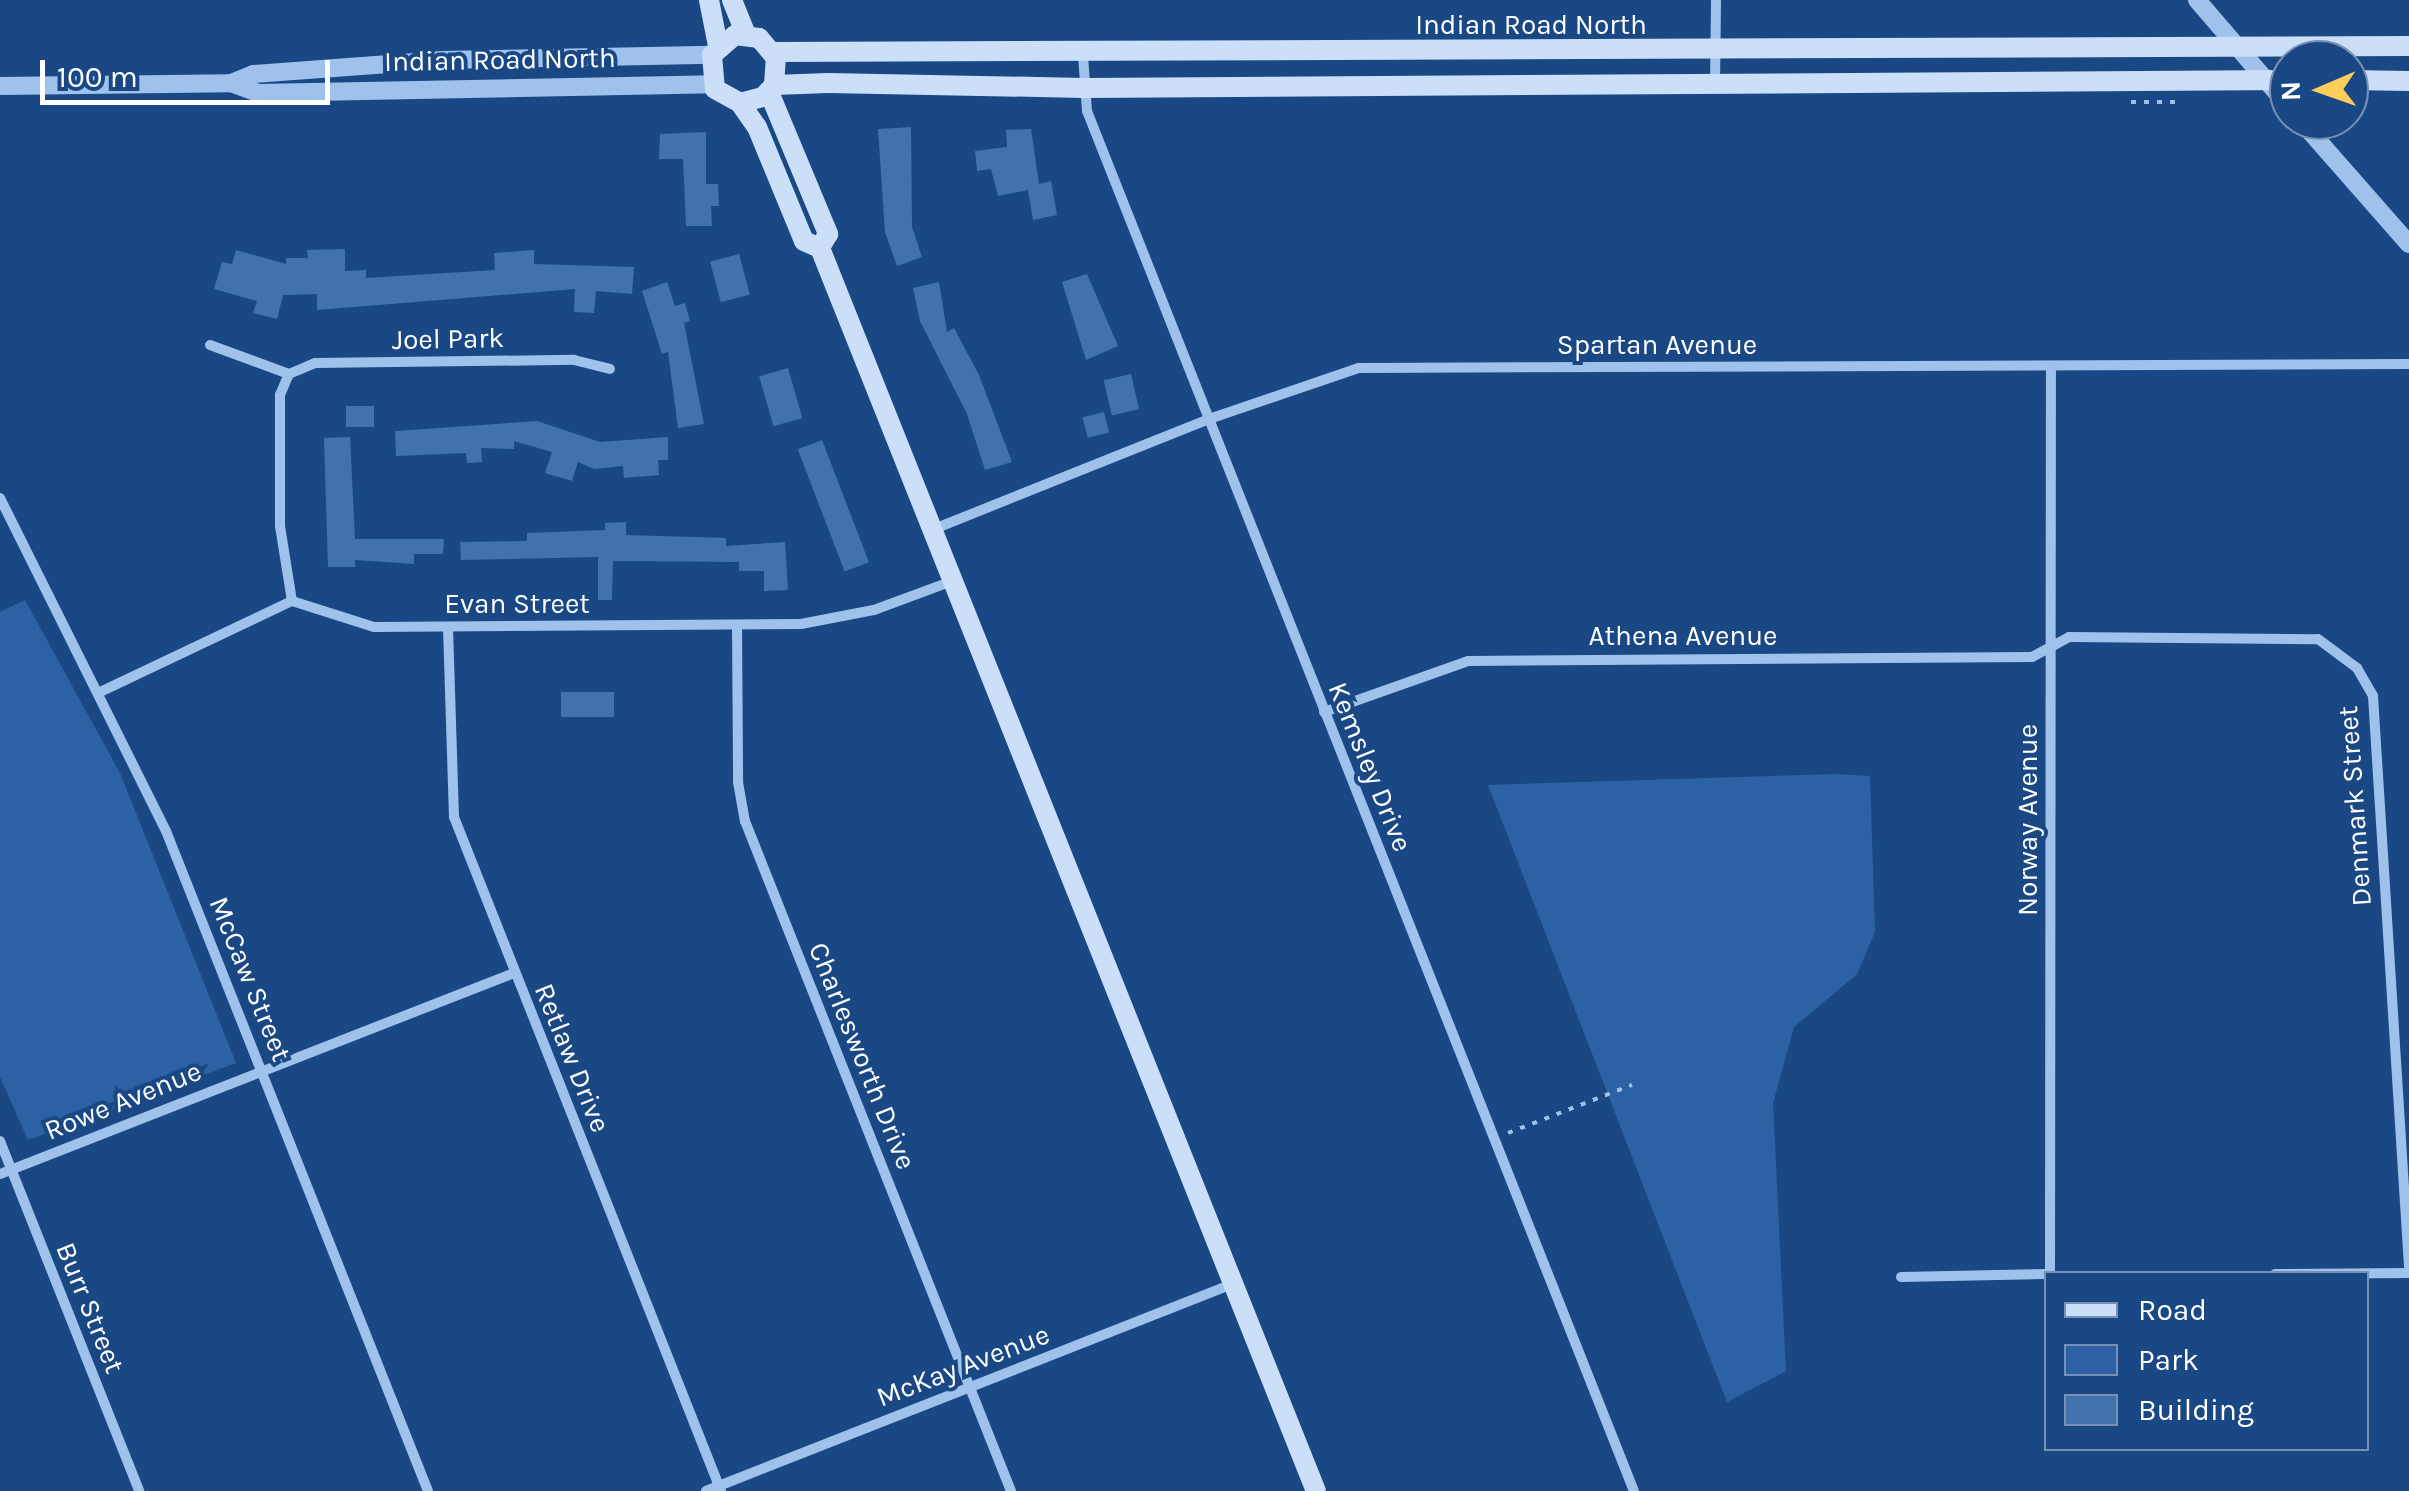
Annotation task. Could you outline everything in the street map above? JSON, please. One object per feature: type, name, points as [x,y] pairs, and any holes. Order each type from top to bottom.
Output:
[{"type":"main road","points":[[710,0],[715,50],[712,84],[740,104],[757,127],[804,241],[820,248],[1316,1491]]},
{"type":"main road","points":[[732,0],[746,34],[774,52],[772,88],[828,234],[820,248]]},
{"type":"main road","name":"Indian Road North","points":[[715,50],[746,34]]},
{"type":"main road","name":"Indian Road North","points":[[774,52],[1083,55],[2409,46]]},
{"type":"main road","points":[[740,104],[772,88],[1715,86],[2269,80]]},
{"type":"main road","points":[[2369,80],[2409,81]]},
{"type":"street","points":[[1715,86],[1716,0]]},
{"type":"street","points":[[2197,0],[2269,86]]},
{"type":"street","name":"Indian Road North","points":[[231,83],[253,74],[396,62],[715,50]]},
{"type":"street","name":"Kemsley Drive","points":[[1083,55],[1088,112],[1634,1491]]},
{"type":"street","name":"Indian Road North","points":[[0,86],[231,83],[258,93],[712,84]]},
{"type":"street","points":[[2318,140],[2409,244]]},
{"type":"street","points":[[98,693],[292,602],[280,526],[280,395],[289,374],[210,345]]},
{"type":"street","name":"Joel Park","points":[[289,374],[315,363],[574,360],[610,369]]},
{"type":"street","name":"Spartan Avenue","points":[[934,529],[1209,419],[1359,368],[2409,364]]},
{"type":"street","name":"Norway Avenue","points":[[2048,1271],[2051,366]]},
{"type":"street","name":"McCaw Street","points":[[0,498],[166,830],[428,1491]]},
{"type":"street","name":"Evan Street","points":[[292,602],[358,625],[737,625],[839,618],[955,580]]},
{"type":"street","name":"Charlesworth Drive","points":[[737,625],[738,782],[745,822],[1010,1491]]},
{"type":"street","name":"Retlaw Drive","points":[[448,628],[454,817],[721,1488]]},
{"type":"street","name":"Denmark Street","points":[[2050,652],[2069,637],[2282,634],[2318,639],[2357,668],[2373,696],[2377,740],[2409,1270]]},
{"type":"street","name":"Athena Avenue","points":[[1324,712],[1468,661],[2050,652]]},
{"type":"street","name":"Rowe Avenue","points":[[6,1172],[514,973]]},
{"type":"street","name":"Burr Street","points":[[0,1141],[6,1172],[139,1491]]},
{"type":"street","points":[[2369,1271],[2409,1270]]},
{"type":"street","points":[[1901,1277],[2044,1274]]},
{"type":"street","name":"McKay Avenue","points":[[706,1491],[1235,1283]]},
{"type":"path","points":[[1494,1138],[1632,1084]]},
{"type":"green space","points":[[25,600],[120,773],[236,1063],[28,1140],[0,1077],[0,612]]},
{"type":"green space","points":[[1870,776],[1875,932],[1857,974],[1794,1027],[1773,1103],[1786,1371],[1727,1402],[1488,785]]},
{"type":"building","points":[[911,127],[912,227],[922,257],[897,266],[885,232],[878,129]]},
{"type":"building","points":[[1031,129],[1039,184],[1051,181],[1057,215],[1033,220],[1028,190],[998,196],[991,169],[977,171],[975,151],[1007,147],[1006,130]]},
{"type":"building","points":[[706,132],[706,184],[718,184],[719,206],[711,206],[712,226],[686,226],[683,159],[659,159],[660,134]]},
{"type":"building","points":[[345,249],[345,271],[366,270],[366,278],[495,270],[494,253],[534,250],[534,264],[634,267],[632,294],[596,291],[594,313],[574,312],[575,289],[317,310],[317,294],[283,295],[277,319],[253,313],[257,301],[214,289],[222,262],[232,264],[236,250],[286,264],[286,258],[308,258],[307,250]]},
{"type":"building","points":[[739,254],[750,295],[721,302],[710,262]]},
{"type":"building","points":[[1087,274],[1118,346],[1086,360],[1062,282]]},
{"type":"building","points":[[667,282],[675,306],[685,303],[690,321],[684,323],[704,424],[678,428],[668,352],[662,354],[642,291]]},
{"type":"building","points":[[939,282],[947,332],[954,328],[979,375],[1012,462],[985,470],[967,414],[920,321],[913,288]]},
{"type":"building","points":[[788,368],[802,418],[773,426],[759,376]]},
{"type":"building","points":[[1131,374],[1139,409],[1112,415],[1104,380]]},
{"type":"building","points":[[346,406],[374,406],[374,427],[346,427]]},
{"type":"building","points":[[1104,412],[1109,432],[1088,438],[1083,417]]},
{"type":"building","points":[[537,421],[600,442],[668,437],[668,460],[658,460],[659,475],[624,478],[623,466],[594,469],[578,462],[572,481],[545,473],[552,452],[514,441],[514,449],[481,448],[482,462],[467,463],[466,453],[396,456],[395,431]]},
{"type":"building","points":[[350,437],[355,539],[444,539],[443,554],[414,554],[414,564],[355,560],[355,567],[328,567],[324,438]]},
{"type":"building","points":[[822,440],[869,562],[845,572],[798,449]]},
{"type":"building","points":[[626,522],[626,535],[726,538],[726,546],[785,542],[788,590],[764,591],[764,571],[739,571],[739,562],[613,561],[612,600],[598,600],[598,557],[461,560],[460,542],[527,541],[527,533],[605,530],[605,523]]},
{"type":"building","points":[[561,692],[614,692],[614,717],[561,717]]}]
